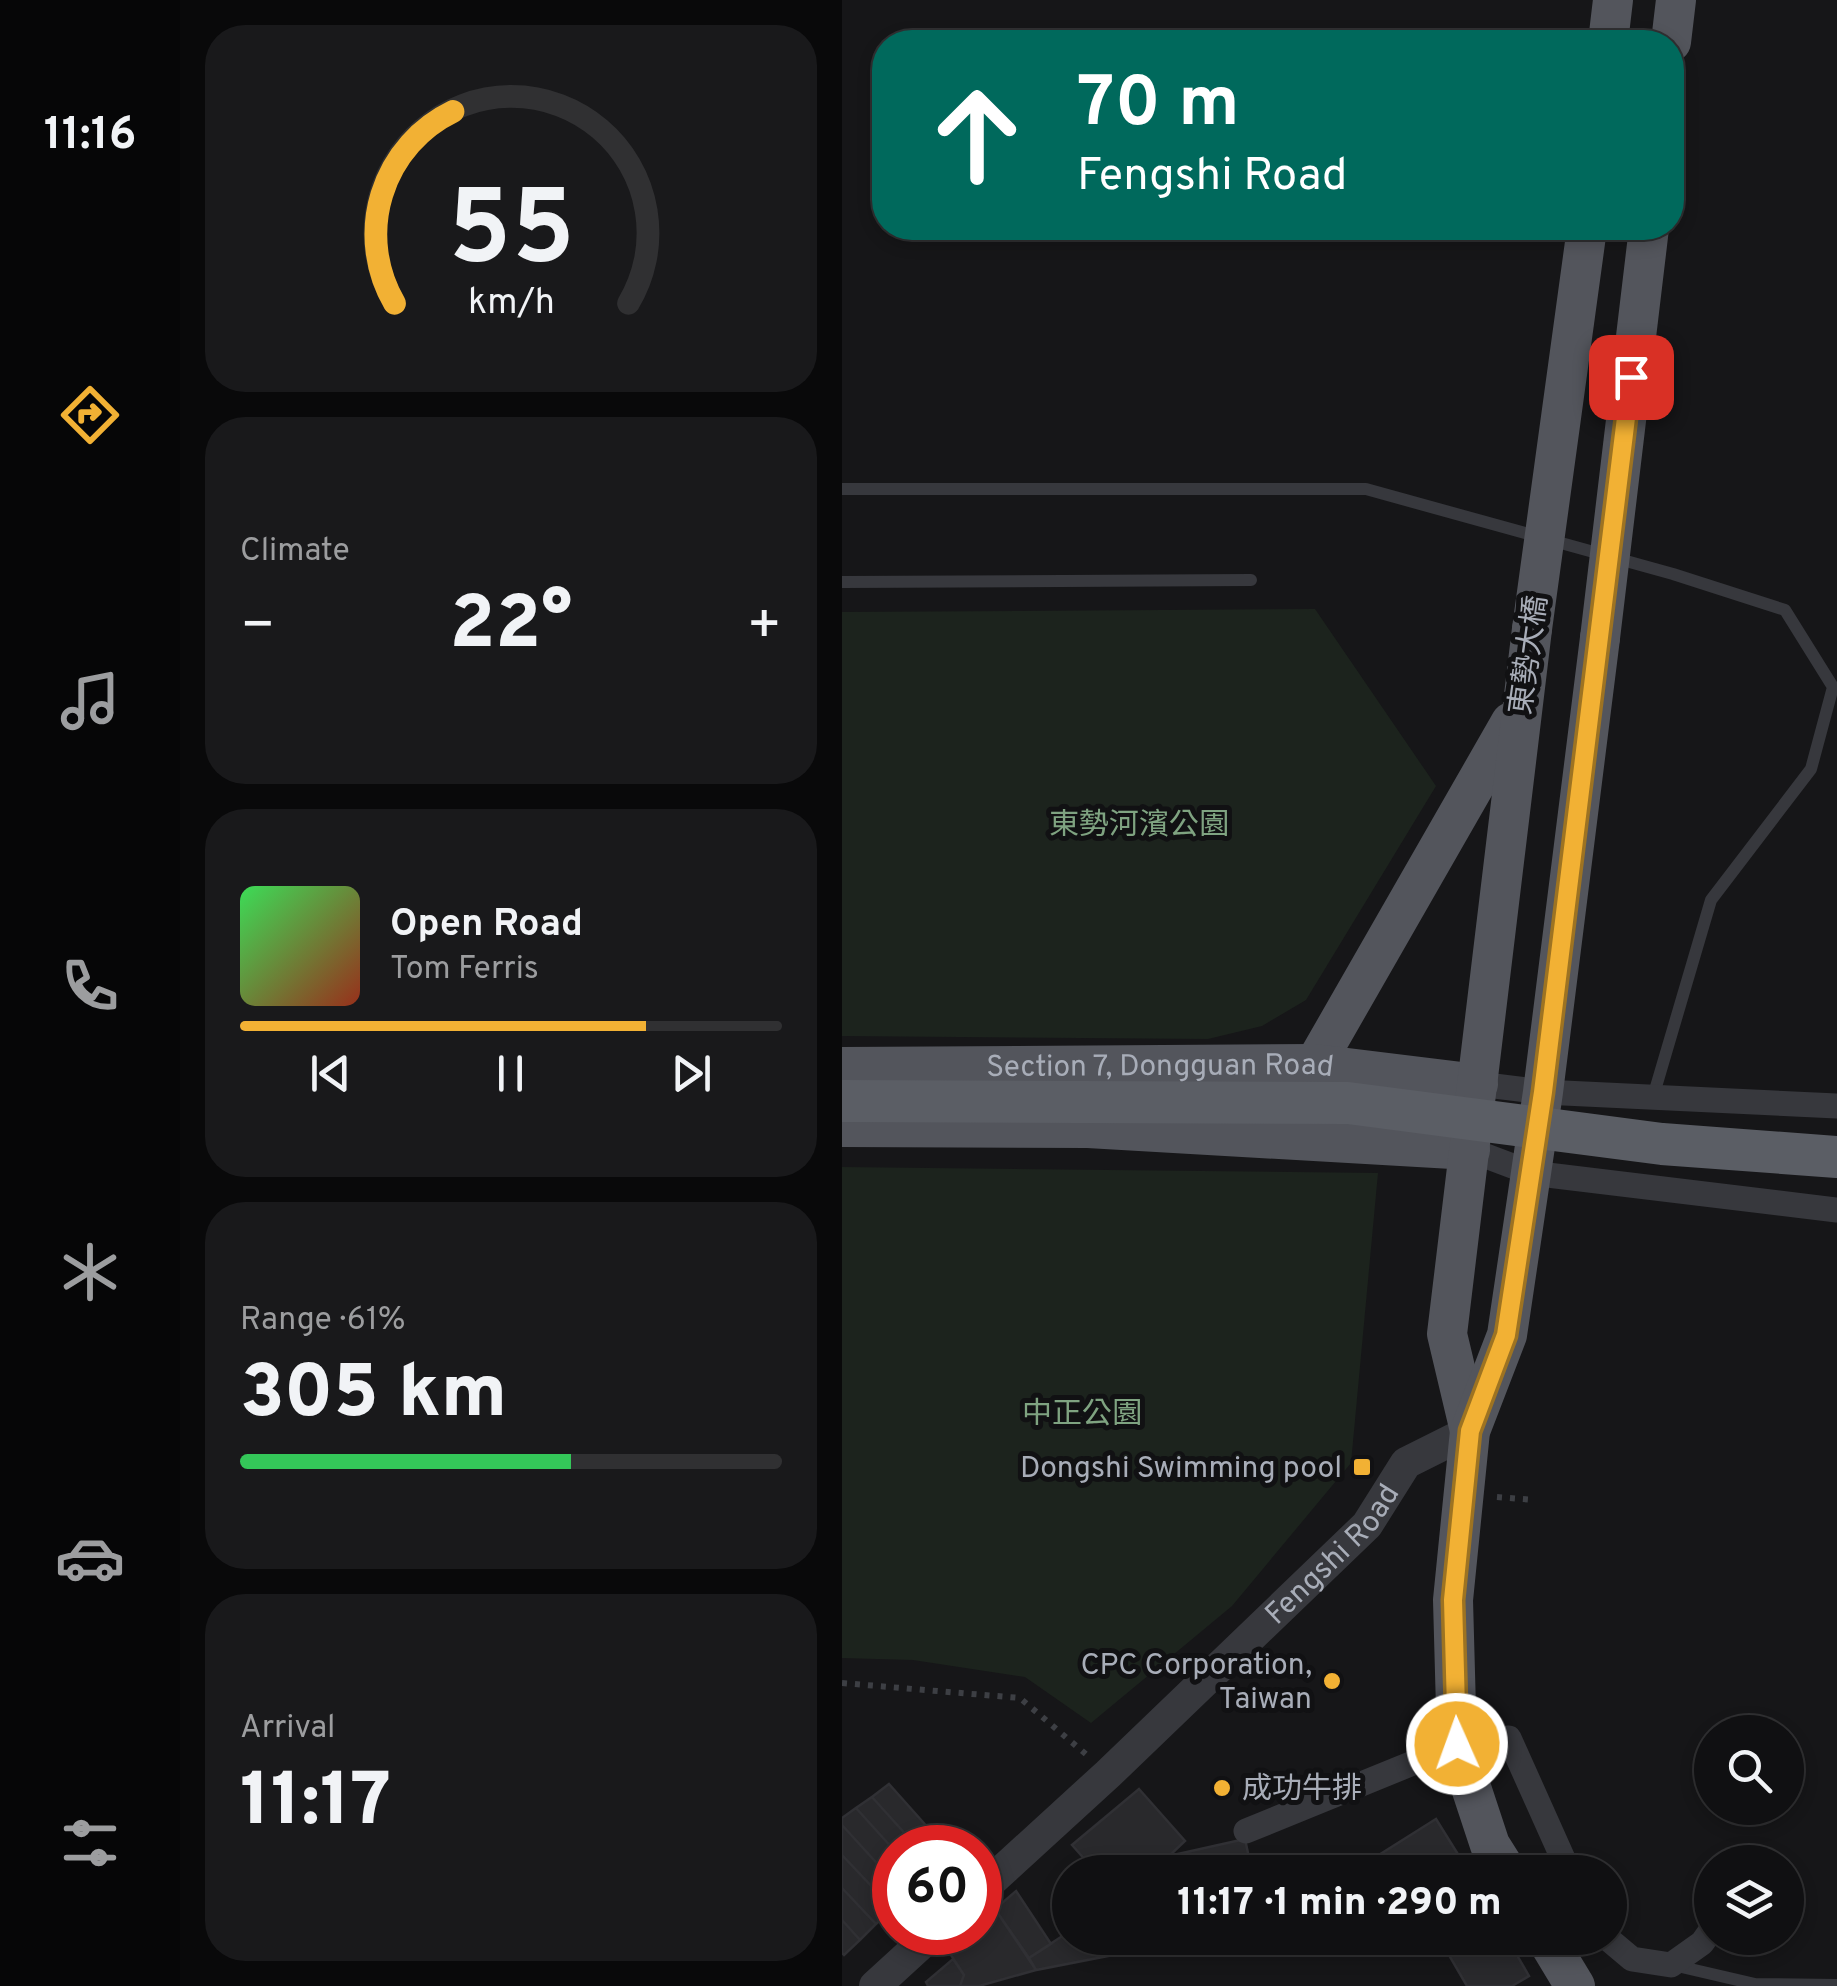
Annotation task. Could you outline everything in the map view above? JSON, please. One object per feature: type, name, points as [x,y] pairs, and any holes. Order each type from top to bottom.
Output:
[{"type":"highway","points":[[842,1101],[1348,1102],[1662,1144],[1836,1157]]},
{"type":"main road","points":[[1609,30],[1612,0]]},
{"type":"main road","points":[[1672,30],[1676,0]]},
{"type":"main road","name":"東勢大橋","points":[[1478,1084],[1520,706],[1585,240]]},
{"type":"main road","points":[[1496,1855],[1457,1744],[1453,1600],[1470,1431],[1506,1335],[1543,1092],[1648,240]]},
{"type":"main road","points":[[1315,1064],[1520,706]]},
{"type":"main road","name":"Section 7, Dongguan Road","points":[[842,1067],[1315,1064],[1478,1084]]},
{"type":"main road","points":[[1088,1066],[1088,1128]]},
{"type":"main road","points":[[1470,1431],[1447,1334],[1478,1084]]},
{"type":"main road","name":"Section 7, Dongguan Road","points":[[842,1127],[1088,1128],[1470,1150]]},
{"type":"main road","points":[[1556,1955],[1575,1986]]},
{"type":"street","points":[[1478,1084],[1543,1092],[1836,1106]]},
{"type":"street","points":[[1470,1150],[1531,1173],[1836,1210]]},
{"type":"street","name":"Fengshi Road","points":[[1002,1871],[1367,1525],[1406,1463],[1470,1431]]},
{"type":"street","points":[[1246,1831],[1457,1744],[1509,1738],[1561,1855]]},
{"type":"street","points":[[1627,1954],[1671,1965],[1694,1948]]},
{"type":"street","points":[[875,1986],[909,1955]]},
{"type":"lane","points":[[842,489],[1366,489],[1673,574],[1785,610],[1834,687],[1811,770],[1711,900],[1653,1098]]},
{"type":"lane","points":[[842,582],[1251,580]]},
{"type":"lane","points":[[1671,1965],[1754,1984],[1836,1985]]},
{"type":"path","points":[[842,1683],[1020,1698],[1108,1774]]},
{"type":"green space","name":"東勢河濱公園","points":[[1315,609],[1436,786],[1306,1000],[1262,1026],[1208,1039],[842,1036],[842,612]]},
{"type":"green space","name":"中正公園","points":[[842,1167],[1378,1173],[1351,1463],[1232,1606],[1091,1723],[1025,1677],[913,1660],[842,1658]]},
{"type":"building","points":[[889,1784],[926,1825],[897,1825],[872,1797]]},
{"type":"building","points":[[1139,1789],[1185,1841],[1170,1855],[1081,1855],[1072,1845]]},
{"type":"building","points":[[872,1797],[897,1825],[872,1826],[856,1808]]},
{"type":"building","points":[[856,1808],[872,1826],[872,1858],[842,1825],[842,1818]]},
{"type":"building","points":[[1436,1819],[1458,1855],[1379,1855]]},
{"type":"building","points":[[842,1825],[872,1858],[872,1887],[842,1855]]},
{"type":"building","points":[[1245,1839],[1248,1855],[1173,1855]]},
{"type":"building","points":[[842,1855],[872,1887],[872,1920],[842,1888]]},
{"type":"building","points":[[842,1888],[872,1920],[872,1928],[860,1940],[842,1920]]},
{"type":"building","points":[[1016,1891],[1051,1944],[1029,1958],[1002,1919],[1002,1903]]},
{"type":"building","points":[[1002,1919],[1036,1970],[979,1986],[960,1986],[964,1975],[951,1955],[1002,1955]]},
{"type":"building","points":[[842,1920],[860,1940],[844,1955],[842,1953]]},
{"type":"building","points":[[1052,1943],[1052,1955],[1113,1955],[1036,1970],[1029,1958]]},
{"type":"building","points":[[1449,1955],[1517,1955],[1529,1976],[1512,1986],[1467,1986]]},
{"type":"building","points":[[953,1959],[964,1975],[960,1986],[928,1986],[926,1982]]},
{"type":"place","name":"Dongshi Swimming pool","points":[[1362,1467]]},
{"type":"place","name":"CPC Corporation, Taiwan","points":[[1332,1681]]},
{"type":"place","name":"成功牛排","points":[[1222,1788]]},
{"type":"route","points":[[1457,1744],[1453,1600],[1470,1431],[1506,1335],[1543,1092],[1631,377]]}]
